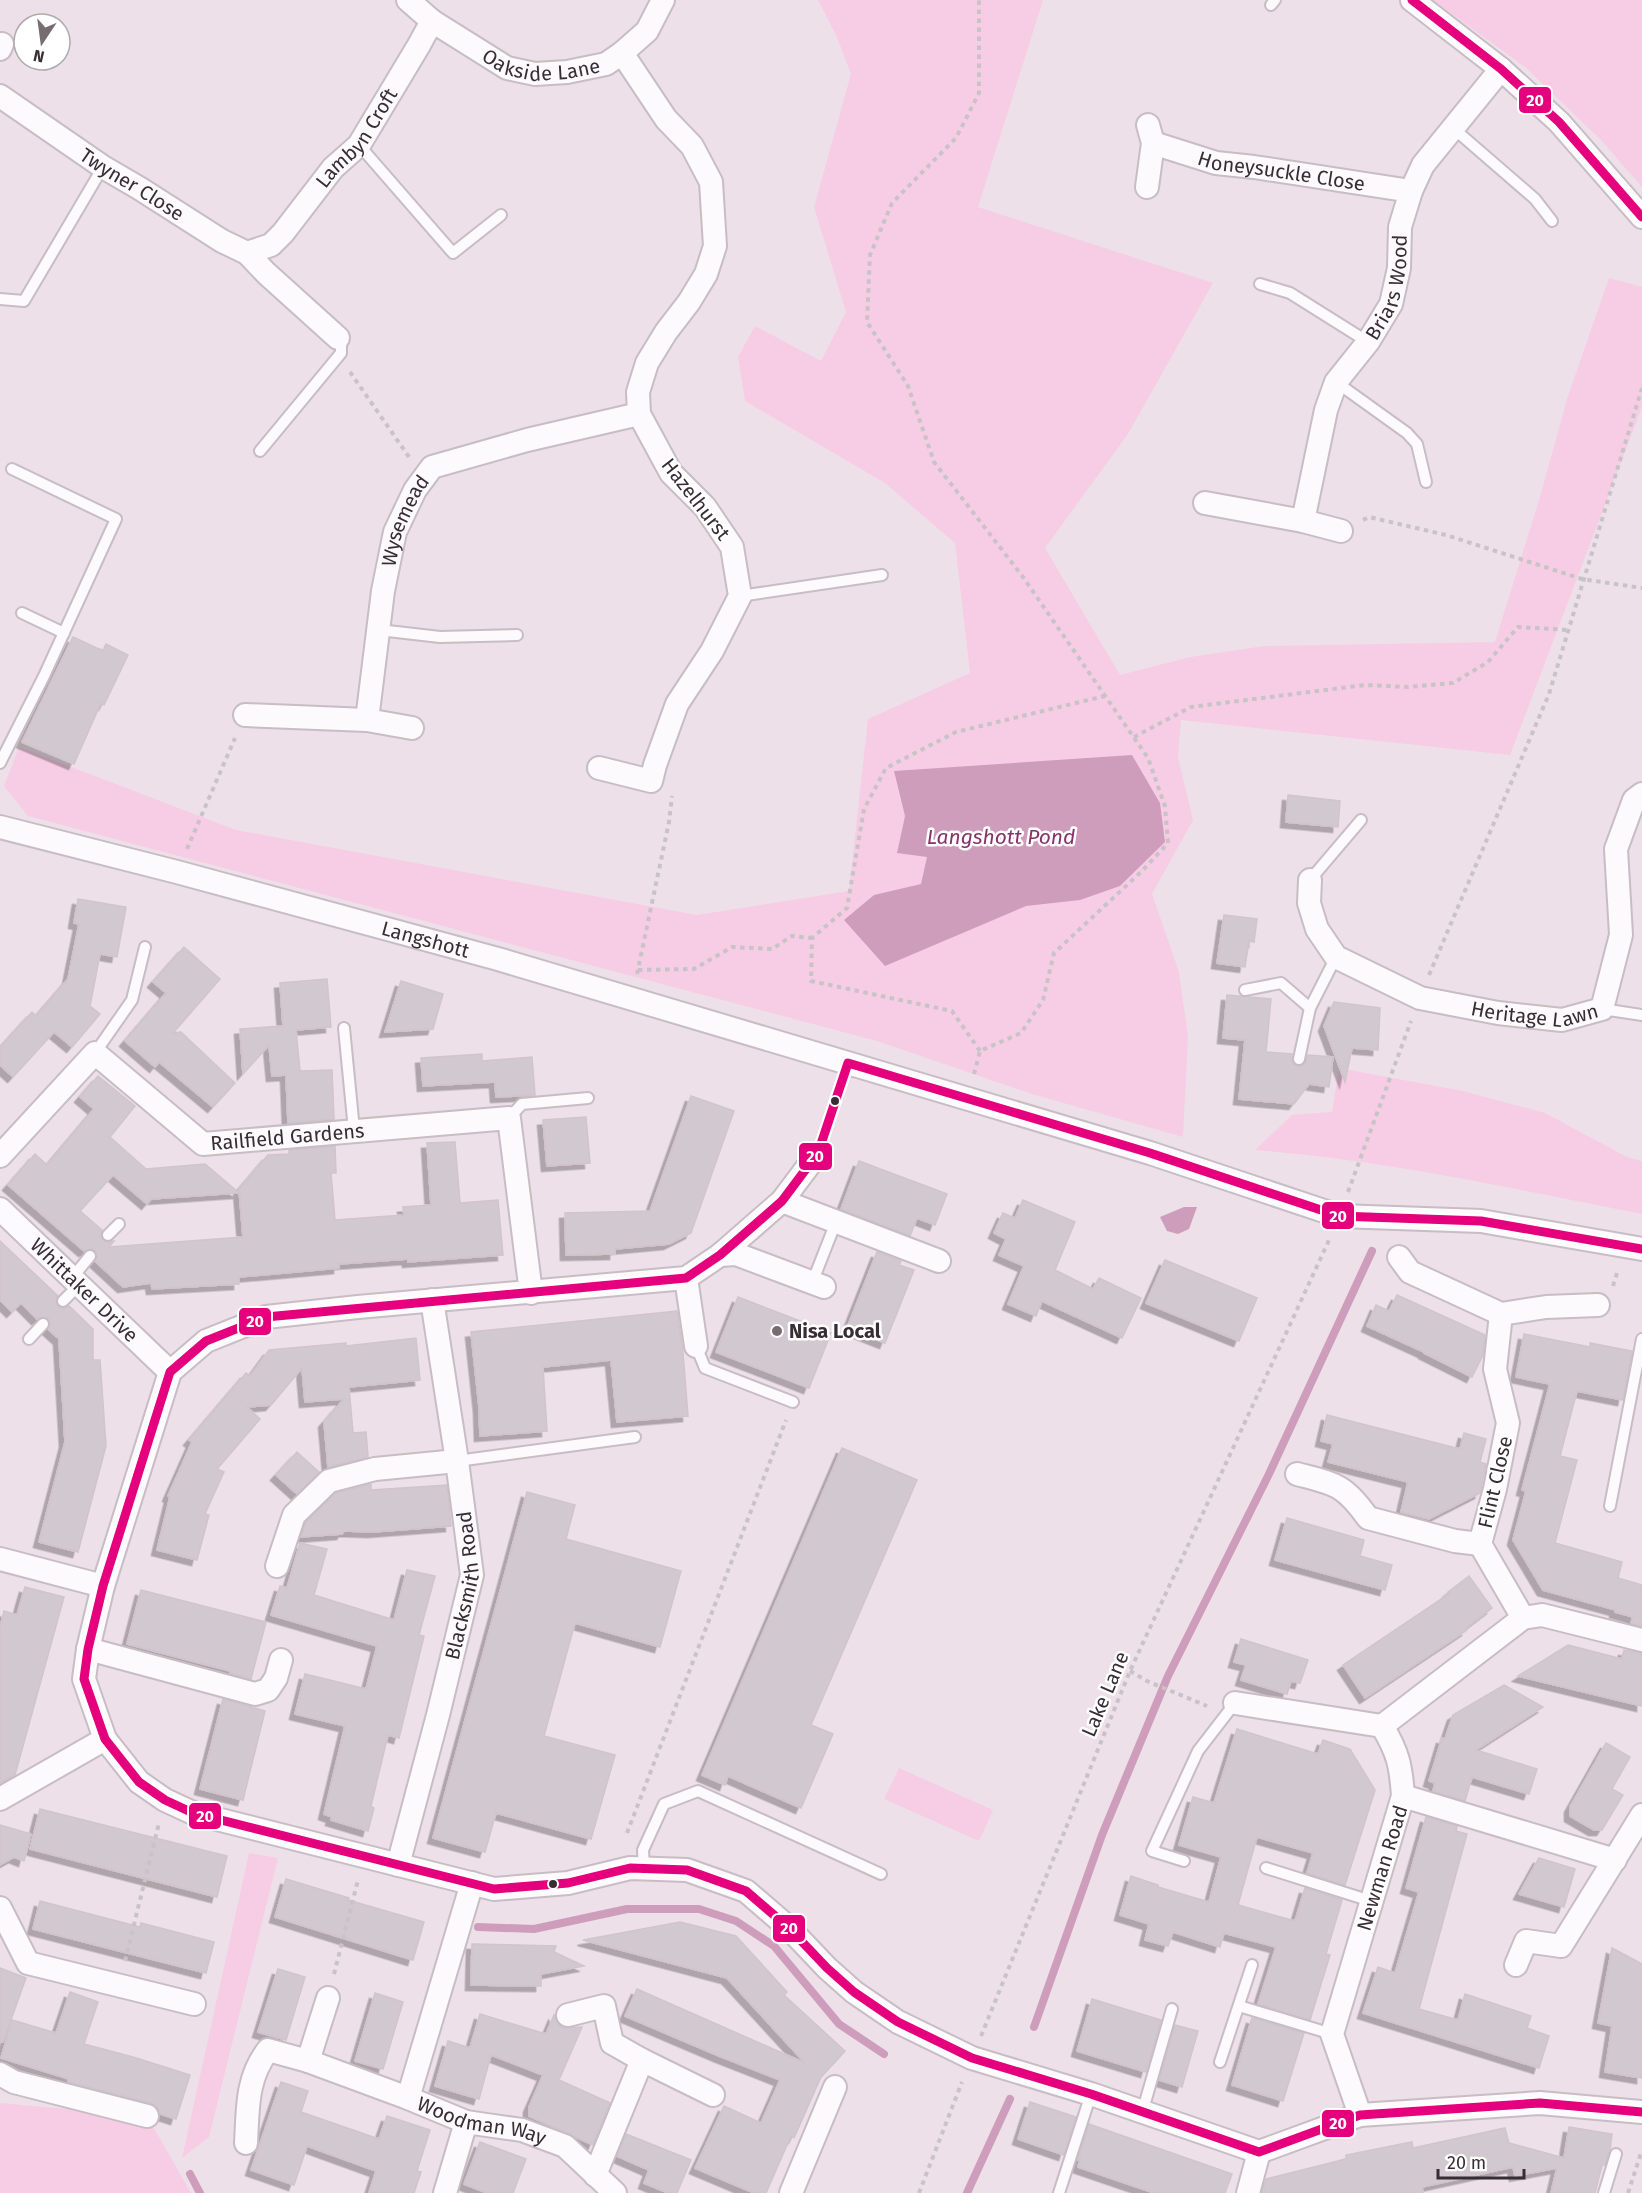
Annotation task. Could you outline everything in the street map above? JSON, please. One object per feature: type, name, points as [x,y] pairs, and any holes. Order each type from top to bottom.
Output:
[{"type":"street","name":"Oakside Lane","points":[[408,0],[432,21],[507,68],[535,74],[567,72],[606,64],[647,31],[663,0]]},
{"type":"street","points":[[1412,0],[1501,69],[1559,122],[1642,217]]},
{"type":"street","name":"Lambyn Croft","points":[[247,253],[271,245],[283,233],[333,168],[359,145],[432,21]]},
{"type":"street","points":[[622,53],[666,119],[692,146],[711,182],[716,246],[706,274],[647,363],[638,392],[639,414]]},
{"type":"street","name":"Briars Wood","points":[[1303,521],[1326,410],[1336,382],[1368,342],[1391,304],[1399,267],[1400,227],[1411,191],[1423,165],[1501,69]]},
{"type":"street","name":"Twyner Close","points":[[0,96],[103,167],[222,241],[247,253],[337,349]]},
{"type":"street","name":"Honeysuckle Close","points":[[1147,188],[1150,134],[1216,163],[1411,191]]},
{"type":"street","name":"Wysemead","points":[[367,720],[383,591],[394,532],[415,490],[432,467],[527,440],[639,414]]},
{"type":"street","name":"Hazelhurst","points":[[639,414],[671,473],[705,507],[732,547],[740,596]]},
{"type":"street","points":[[1205,504],[1303,521],[1341,531]]},
{"type":"street","points":[[599,768],[651,781],[677,704],[712,651],[740,596]]},
{"type":"street","points":[[245,715],[367,720],[412,728]]},
{"type":"street","name":"Heritage Lawn","points":[[1310,880],[1309,903],[1317,929],[1336,957],[1420,998],[1498,1013],[1562,1020],[1602,1009],[1621,935],[1616,849],[1634,800],[1642,794]]},
{"type":"street","name":"Langshott","points":[[0,827],[177,872],[633,998],[1150,1153],[1339,1216]]},
{"type":"street","points":[[0,1156],[95,1053]]},
{"type":"street","name":"Railfield Gardens","points":[[95,1053],[203,1144],[509,1118]]},
{"type":"street","points":[[509,1118],[531,1293]]},
{"type":"street","points":[[818,1153],[782,1201],[720,1255],[686,1278],[266,1317],[206,1341],[170,1372],[103,1586],[88,1649],[84,1679],[105,1739],[139,1782],[165,1800],[193,1813],[494,1889],[567,1883],[630,1868],[687,1869],[746,1891],[789,1928],[827,1968],[854,1992],[898,2022],[972,2058],[1091,2094],[1259,2152],[1360,2115],[1540,2103],[1642,2112]]},
{"type":"street","points":[[782,1201],[939,1261]]},
{"type":"street","name":"Whittaker Drive","points":[[0,1209],[71,1288],[170,1372]]},
{"type":"street","points":[[1339,1216],[1481,1221],[1633,1248]]},
{"type":"street","points":[[720,1255],[736,1254],[818,1285]]},
{"type":"street","points":[[1400,1257],[1410,1272],[1501,1314],[1546,1307],[1598,1305]]},
{"type":"street","points":[[686,1278],[696,1346]]},
{"type":"street","name":"Blacksmith Road","points":[[398,1865],[472,1575],[432,1300]]},
{"type":"street","name":"Flint Close","points":[[1501,1314],[1495,1369],[1508,1423],[1495,1489],[1480,1544],[1523,1618]]},
{"type":"street","points":[[278,1566],[294,1515],[329,1481],[375,1469],[457,1461]]},
{"type":"street","name":"Flint Close","points":[[1297,1474],[1336,1484],[1355,1500],[1368,1518],[1455,1541],[1480,1544]]},
{"type":"street","points":[[0,1559],[103,1586]]},
{"type":"street","points":[[1235,1703],[1382,1726],[1523,1618],[1542,1615],[1642,1640]]},
{"type":"street","points":[[88,1649],[255,1694],[268,1690],[276,1678],[281,1660]]},
{"type":"street","points":[[1382,1726],[1395,1746],[1401,1771],[1403,1796]]},
{"type":"street","points":[[0,1799],[105,1739]]},
{"type":"street","name":"Newman Road","points":[[1332,2034],[1403,1796],[1615,1860]]},
{"type":"street","points":[[1516,1965],[1526,1941],[1561,1946],[1642,1815]]},
{"type":"street","name":"Woodman Way","points":[[472,1883],[408,2098],[466,2122],[522,2130],[566,2146],[615,2193]]},
{"type":"street","points":[[0,1908],[28,1963],[194,2004]]},
{"type":"street","points":[[308,2061],[328,1998]]},
{"type":"street","points":[[568,2015],[604,2006],[612,2043],[713,2095]]},
{"type":"street","points":[[1332,2034],[1360,2115]]},
{"type":"street","points":[[246,2143],[249,2087],[257,2064],[268,2050],[308,2061],[408,2098]]},
{"type":"street","points":[[595,2175],[642,2060]]},
{"type":"street","points":[[0,2074],[14,2082],[147,2116]]},
{"type":"street","points":[[791,2193],[835,2087]]},
{"type":"street","points":[[445,2193],[466,2122]]},
{"type":"street","points":[[1248,2193],[1259,2152]]},
{"type":"lane","points":[[1453,128],[1535,199],[1552,221]]},
{"type":"lane","points":[[359,145],[453,253],[501,215]]},
{"type":"lane","points":[[0,299],[24,301],[103,167]]},
{"type":"lane","points":[[1260,284],[1290,292],[1368,342]]},
{"type":"lane","points":[[260,451],[337,349]]},
{"type":"lane","points":[[1336,382],[1407,433],[1417,444],[1426,482]]},
{"type":"lane","points":[[0,763],[64,633],[116,519],[12,469]]},
{"type":"lane","points":[[740,596],[882,575]]},
{"type":"lane","points":[[22,613],[64,633]]},
{"type":"lane","points":[[379,630],[440,637],[517,635]]},
{"type":"lane","points":[[1310,880],[1361,820]]},
{"type":"lane","points":[[95,1053],[132,1000],[145,947]]},
{"type":"lane","points":[[1299,1059],[1310,1008],[1336,957]]},
{"type":"lane","points":[[1245,990],[1281,983],[1310,1008]]},
{"type":"lane","points":[[1602,1009],[1642,1015]]},
{"type":"lane","points":[[344,1028],[354,1130]]},
{"type":"lane","points":[[818,1153],[848,1063]]},
{"type":"lane","points":[[509,1118],[522,1104],[588,1098]]},
{"type":"lane","points":[[818,1285],[836,1222]]},
{"type":"lane","points":[[108,1235],[119,1224]]},
{"type":"lane","points":[[71,1288],[90,1256]]},
{"type":"lane","points":[[29,1339],[43,1324]]},
{"type":"lane","points":[[1610,1506],[1642,1340]]},
{"type":"lane","points":[[696,1346],[705,1368],[793,1402]]},
{"type":"lane","points":[[457,1461],[635,1437]]},
{"type":"lane","points":[[1184,1861],[1152,1851],[1198,1750],[1235,1703]]},
{"type":"lane","points":[[644,1868],[643,1850],[664,1804],[698,1791],[881,1874]]},
{"type":"lane","points":[[1266,1868],[1371,1901]]},
{"type":"lane","points":[[1220,2062],[1252,1965]]},
{"type":"lane","points":[[1239,2006],[1332,2034]]},
{"type":"lane","points":[[1142,2113],[1172,2009]]},
{"type":"lane","points":[[1059,2193],[1091,2094]]},
{"type":"lane","points":[[1604,2193],[1616,2154]]},
{"type":"path","points":[[979,0],[979,93],[956,138],[892,203],[870,255],[867,322],[908,386],[934,462],[1023,577],[1148,758],[1165,806],[1168,843],[1141,872],[1054,953],[1043,1000],[1021,1034],[980,1051]]},
{"type":"path","points":[[337,349],[423,479]]},
{"type":"path","name":"Lake Lane","points":[[919,2193],[1130,1671],[1339,1216],[1420,998],[1549,694],[1582,579],[1642,388]]},
{"type":"path","points":[[1341,531],[1369,518],[1446,535],[1582,579],[1642,588]]},
{"type":"path","points":[[1134,737],[1191,707],[1365,685],[1408,687],[1453,683],[1488,662],[1518,627],[1568,630]]},
{"type":"path","points":[[638,970],[694,969],[732,947],[772,949],[792,936],[812,938],[847,909],[864,809],[886,768],[956,732],[1105,696]]},
{"type":"path","points":[[177,872],[245,715]]},
{"type":"path","points":[[633,998],[669,822],[673,788],[651,781]]},
{"type":"path","points":[[812,938],[811,981],[952,1011],[980,1051]]},
{"type":"path","points":[[966,1098],[980,1051]]},
{"type":"path","points":[[1598,1305],[1615,1283],[1633,1248]]},
{"type":"path","points":[[611,1872],[793,1402]]},
{"type":"path","points":[[1130,1671],[1147,1681],[1207,1706]]},
{"type":"path","points":[[119,1985],[165,1800]]},
{"type":"path","points":[[328,1998],[364,1856]]},
{"type":"path","points":[[1628,2193],[1642,2150]]},
{"type":"shaded area","points":[[818,0],[1043,0],[978,207],[1213,283],[1128,434],[1045,548],[1120,675],[1190,657],[1265,646],[1495,642],[1540,497],[1567,399],[1609,278],[1642,287],[1642,407],[1510,755],[1181,720],[1178,757],[1193,820],[1152,894],[1179,972],[1188,1037],[1183,1137],[1032,1094],[877,1041],[28,816],[4,786],[19,747],[236,830],[697,915],[849,891],[868,719],[970,673],[955,543],[885,483],[745,401],[738,357],[755,326],[821,361],[846,312],[814,207],[851,74],[836,35]]},
{"type":"shaded area","points":[[1433,0],[1642,0],[1642,187],[1600,139],[1525,67]]},
{"type":"shaded area","points":[[1339,1068],[1463,1091],[1545,1113],[1627,1157],[1642,1161],[1642,1214],[1401,1168],[1255,1150],[1292,1115],[1332,1112]]},
{"type":"shaded area","points":[[899,1768],[993,1810],[979,1841],[884,1799]]},
{"type":"shaded area","points":[[249,1853],[278,1858],[209,2137],[182,2158]]},
{"type":"shaded area","points":[[0,2103],[147,2116],[191,2193],[0,2193]]},
{"type":"water","name":"Langshott Pond","points":[[1132,755],[1160,803],[1165,842],[1120,886],[1080,900],[1026,906],[885,966],[844,920],[874,895],[921,884],[927,857],[897,853],[905,816],[894,771]]},
{"type":"water","points":[[1184,1207],[1197,1207],[1189,1229],[1178,1234],[1167,1231],[1160,1217]]},
{"type":"building","points":[[73,637],[103,651],[106,644],[128,655],[104,705],[101,703],[74,764],[22,742]]},
{"type":"building","points":[[1288,795],[1340,801],[1338,827],[1286,822]]},
{"type":"building","points":[[78,899],[126,907],[117,957],[100,954],[90,1006],[100,1014],[72,1047],[54,1032],[13,1077],[0,1065],[0,1047],[32,1012],[36,1016],[68,979],[79,924],[74,923]]},
{"type":"building","points":[[1224,915],[1257,919],[1254,942],[1249,941],[1245,967],[1217,963]]},
{"type":"building","points":[[184,947],[220,979],[173,1033],[181,1032],[235,1083],[213,1107],[159,1062],[155,1067],[125,1041],[166,993],[153,982]]},
{"type":"building","points":[[327,979],[331,1027],[296,1030],[300,1071],[332,1070],[334,1119],[288,1123],[286,1075],[272,1076],[269,1045],[243,1074],[240,1029],[283,1026],[280,983]]},
{"type":"building","points":[[401,981],[443,994],[433,1029],[385,1032]]},
{"type":"building","points":[[1227,995],[1271,999],[1266,1052],[1292,1054],[1292,1062],[1298,1066],[1305,1064],[1308,1055],[1333,1057],[1329,1087],[1309,1084],[1294,1104],[1239,1099],[1245,1040],[1223,1038]]},
{"type":"building","points":[[1334,1002],[1380,1008],[1378,1050],[1352,1048],[1345,1082],[1324,1026]]},
{"type":"building","points":[[482,1054],[482,1061],[532,1057],[535,1095],[496,1097],[495,1082],[423,1086],[421,1058]]},
{"type":"building","points":[[98,1076],[135,1106],[110,1137],[146,1169],[205,1164],[239,1193],[151,1199],[147,1204],[113,1175],[80,1211],[102,1230],[103,1241],[114,1241],[109,1247],[243,1237],[239,1189],[268,1155],[289,1154],[289,1150],[335,1146],[336,1173],[331,1173],[335,1220],[404,1215],[403,1207],[431,1205],[427,1143],[455,1142],[460,1203],[498,1200],[503,1255],[339,1264],[339,1268],[239,1277],[239,1284],[152,1289],[151,1283],[123,1287],[95,1261],[97,1257],[95,1251],[91,1249],[84,1251],[8,1185],[35,1154],[47,1165],[94,1109],[80,1097]]},
{"type":"building","points":[[691,1096],[734,1111],[691,1233],[669,1244],[615,1249],[615,1254],[566,1255],[565,1213],[650,1211]]},
{"type":"building","points":[[586,1117],[590,1163],[547,1166],[543,1120]]},
{"type":"building","points":[[859,1161],[947,1194],[935,1225],[917,1218],[910,1236],[841,1209]]},
{"type":"building","points":[[1023,1200],[1075,1222],[1055,1270],[1093,1289],[1099,1278],[1141,1298],[1122,1338],[1042,1301],[1036,1316],[1008,1304],[1024,1266],[999,1255],[1006,1239],[994,1233],[1003,1213],[1015,1218]]},
{"type":"building","points":[[0,1241],[58,1296],[56,1302],[58,1307],[69,1306],[93,1329],[93,1360],[100,1360],[106,1446],[78,1552],[39,1542],[65,1442],[59,1339],[48,1329],[50,1322],[48,1318],[37,1319],[21,1303],[12,1312],[0,1300]]},
{"type":"building","points":[[877,1252],[901,1261],[899,1265],[914,1270],[885,1343],[847,1328]]},
{"type":"building","points":[[1165,1260],[1257,1298],[1239,1341],[1146,1303]]},
{"type":"building","points":[[1397,1295],[1485,1335],[1483,1355],[1472,1377],[1367,1326],[1376,1305],[1389,1311]]},
{"type":"building","points":[[738,1297],[831,1333],[809,1388],[716,1352]]},
{"type":"building","points":[[677,1311],[688,1416],[617,1422],[611,1360],[543,1367],[547,1431],[480,1436],[471,1332]]},
{"type":"building","points":[[1524,1334],[1590,1347],[1590,1343],[1632,1351],[1623,1400],[1577,1391],[1560,1456],[1577,1460],[1555,1543],[1622,1562],[1618,1578],[1642,1585],[1642,1626],[1631,1623],[1633,1617],[1615,1612],[1616,1610],[1543,1590],[1513,1540],[1526,1491],[1522,1490],[1550,1384],[1516,1377]]},
{"type":"building","points":[[416,1338],[420,1380],[349,1387],[353,1433],[366,1432],[368,1457],[328,1467],[324,1422],[344,1399],[305,1402],[302,1368],[271,1405],[247,1407],[260,1419],[217,1469],[224,1472],[205,1514],[209,1515],[197,1560],[157,1550],[170,1497],[168,1496],[192,1442],[189,1440],[246,1373],[250,1376],[269,1350],[346,1343],[346,1346]]},
{"type":"building","points":[[1327,1415],[1460,1449],[1464,1433],[1486,1439],[1480,1462],[1486,1464],[1480,1493],[1429,1519],[1401,1512],[1408,1482],[1328,1462],[1333,1444],[1321,1441]]},
{"type":"building","points":[[842,1448],[917,1480],[811,1725],[833,1734],[801,1808],[728,1776],[725,1785],[702,1775]]},
{"type":"building","points":[[297,1452],[319,1472],[297,1494],[276,1475]]},
{"type":"building","points":[[371,1484],[371,1490],[447,1485],[451,1526],[373,1532],[344,1531],[342,1534],[301,1537],[306,1522],[336,1493]]},
{"type":"building","points":[[527,1492],[575,1505],[566,1539],[681,1571],[660,1647],[575,1623],[544,1736],[615,1755],[591,1839],[496,1813],[485,1852],[433,1838]]},
{"type":"building","points":[[1287,1518],[1364,1540],[1360,1556],[1392,1565],[1385,1590],[1275,1560]]},
{"type":"building","points":[[300,1543],[327,1549],[314,1595],[394,1620],[407,1570],[435,1576],[419,1635],[424,1636],[399,1738],[388,1735],[371,1806],[374,1808],[368,1831],[331,1820],[332,1817],[324,1814],[345,1726],[295,1714],[305,1674],[366,1689],[377,1646],[271,1615],[280,1586],[287,1588]]},
{"type":"building","points":[[1469,1576],[1492,1608],[1466,1628],[1467,1630],[1365,1698],[1343,1665],[1450,1593],[1448,1592]]},
{"type":"building","points":[[25,1587],[64,1597],[15,1775],[0,1783],[0,1628],[4,1611],[17,1615]]},
{"type":"building","points":[[141,1590],[266,1622],[251,1679],[230,1673],[230,1671],[127,1644]]},
{"type":"building","points":[[1241,1639],[1308,1660],[1300,1683],[1291,1681],[1287,1694],[1241,1680],[1246,1665],[1234,1662]]},
{"type":"building","points":[[1568,1645],[1622,1659],[1624,1650],[1642,1653],[1642,1706],[1518,1676]]},
{"type":"building","points":[[1504,1685],[1543,1707],[1476,1750],[1537,1769],[1529,1794],[1472,1777],[1465,1801],[1433,1791],[1435,1783],[1429,1781],[1442,1738],[1445,1739],[1453,1715]]},
{"type":"building","points":[[223,1699],[265,1711],[243,1800],[200,1789]]},
{"type":"building","points":[[1237,1729],[1318,1754],[1323,1740],[1350,1749],[1375,1790],[1345,1885],[1307,1873],[1313,1853],[1257,1837],[1238,1905],[1295,1921],[1305,1888],[1342,1900],[1326,1954],[1330,1955],[1310,2020],[1258,2004],[1276,1947],[1224,1933],[1220,1947],[1173,1932],[1168,1946],[1145,1940],[1149,1924],[1120,1915],[1131,1876],[1158,1885],[1158,1887],[1209,1902],[1221,1857],[1179,1845],[1193,1797],[1214,1803]]},
{"type":"building","points":[[1606,1743],[1630,1757],[1612,1789],[1623,1795],[1602,1830],[1594,1830],[1570,1816],[1570,1807]]},
{"type":"building","points":[[40,1809],[227,1856],[217,1897],[30,1849]]},
{"type":"building","points":[[1426,1817],[1457,1826],[1456,1831],[1467,1834],[1419,2009],[1458,2020],[1465,1994],[1531,2016],[1527,2028],[1549,2036],[1539,2068],[1363,2013],[1378,1967],[1395,1973],[1419,1892],[1406,1888]]},
{"type":"building","points":[[0,1825],[31,1834],[24,1861],[14,1857],[0,1865]]},
{"type":"building","points":[[1539,1858],[1575,1869],[1564,1907],[1519,1894]]},
{"type":"building","points":[[286,1879],[424,1922],[413,1960],[275,1917]]},
{"type":"building","points":[[40,1901],[140,1927],[141,1923],[214,1942],[206,1973],[33,1929]]},
{"type":"building","points":[[680,1922],[736,1936],[787,1992],[784,1995],[845,2051],[821,2077],[794,2138],[791,2136],[766,2193],[754,2193],[695,2168],[724,2106],[761,2123],[780,2080],[625,2016],[637,1989],[805,2063],[727,1978],[583,1940]]},
{"type":"building","points":[[472,1944],[556,1946],[554,1952],[584,1966],[541,1974],[541,1986],[471,1985]]},
{"type":"building","points":[[1612,1948],[1642,1964],[1642,2078],[1605,2072],[1612,2026],[1598,2023]]},
{"type":"building","points":[[0,1968],[26,1978],[3,2042],[0,2042]]},
{"type":"building","points":[[278,1969],[305,1977],[286,2040],[258,2032]]},
{"type":"building","points":[[70,1992],[98,2002],[84,2044],[190,2075],[176,2119],[160,2114],[157,2107],[150,2103],[68,2082],[69,2079],[1,2058],[12,2020],[56,2033]]},
{"type":"building","points":[[375,1993],[403,2002],[383,2069],[355,2061]]},
{"type":"building","points":[[1092,1999],[1161,2020],[1146,2072],[1077,2051]]},
{"type":"building","points":[[480,2014],[546,2034],[554,2015],[558,2024],[564,2028],[582,2027],[559,2080],[610,2103],[593,2145],[529,2116],[529,2107],[543,2075],[491,2055],[479,2099],[435,2086],[448,2041],[470,2048]]},
{"type":"building","points":[[1252,2018],[1304,2033],[1283,2101],[1232,2085]]},
{"type":"building","points":[[1175,2025],[1198,2031],[1182,2087],[1159,2080]]},
{"type":"building","points":[[281,2082],[308,2091],[301,2112],[379,2139],[387,2116],[430,2130],[417,2171],[421,2172],[414,2193],[369,2193],[376,2171],[307,2146],[294,2185],[251,2170]]},
{"type":"building","points":[[1030,2102],[1076,2117],[1064,2155],[1018,2139]]},
{"type":"building","points":[[1089,2124],[1232,2174],[1225,2193],[1154,2193],[1078,2167]]},
{"type":"building","points":[[1569,2127],[1612,2134],[1610,2150],[1605,2165],[1602,2165],[1595,2193],[1551,2193],[1557,2168],[1515,2176],[1513,2167],[1422,2187],[1423,2193],[1262,2193],[1266,2179],[1346,2159],[1346,2155],[1412,2142],[1413,2148],[1505,2128],[1509,2143],[1564,2158]]},
{"type":"building","points":[[626,2134],[691,2160],[677,2193],[668,2193],[644,2183],[649,2170],[617,2156]]},
{"type":"building","points":[[480,2142],[526,2159],[513,2193],[487,2193],[464,2184]]},
{"type":"waterway","points":[[1034,2027],[1102,1835],[1168,1676],[1269,1474],[1372,1251]]},
{"type":"waterway","points":[[478,1927],[534,1929],[627,1909],[699,1909],[736,1921],[774,1946],[839,2024],[884,2054]]},
{"type":"waterway","points":[[967,2193],[1010,2099]]},
{"type":"waterway","points":[[190,2174],[200,2193]]},
{"type":"transit line","name":"20","points":[[1412,0],[1501,69],[1559,122],[1642,217]]},
{"type":"transit line","name":"20","points":[[1642,1249],[1481,1221],[1339,1216],[1150,1153],[848,1063],[818,1153],[782,1201],[720,1255],[686,1278],[266,1317],[206,1341],[170,1372],[103,1586],[88,1649],[84,1679],[105,1739],[139,1782],[165,1800],[193,1813],[494,1889],[568,1883],[630,1868],[687,1870],[746,1891],[789,1928],[827,1968],[854,1992],[898,2022],[972,2058],[1091,2094],[1259,2152],[1360,2115],[1540,2103],[1642,2112]]},
{"type":"place","name":"Nisa Local","points":[[777,1331]]}]
